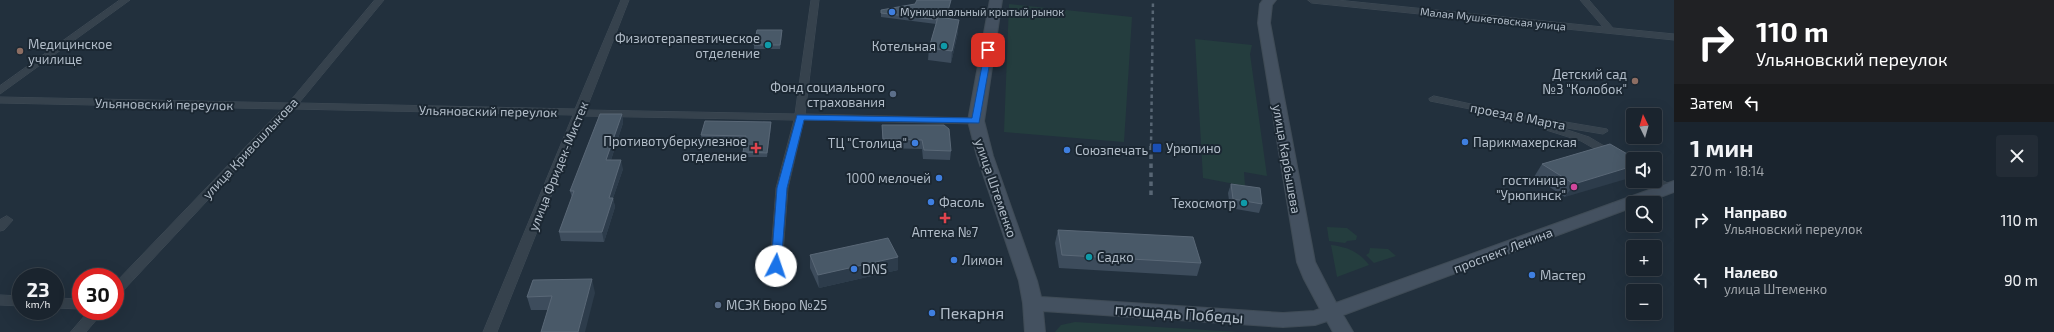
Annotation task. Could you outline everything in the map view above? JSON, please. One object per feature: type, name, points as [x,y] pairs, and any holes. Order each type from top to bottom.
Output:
[{"type":"main road","name":"улица Штеменко","points":[[996,0],[976,121],[984,156],[1028,280],[1033,303]]},
{"type":"main road","name":"улица Карбышева","points":[[1270,0],[1266,4],[1264,23],[1306,262],[1313,279],[1332,313]]},
{"type":"main road","name":"проспект Ленина","points":[[1332,313],[1666,185]]},
{"type":"main road","name":"площадь Победы","points":[[1033,303],[1283,320],[1304,320],[1332,313]]},
{"type":"main road","points":[[1033,303],[1036,332]]},
{"type":"main road","points":[[1332,313],[1343,332]]},
{"type":"street","points":[[0,91],[126,0]]},
{"type":"street","name":"улица Кривошлыкова","points":[[124,282],[291,106],[380,0]]},
{"type":"street","name":"улица Фридек-Мистек","points":[[490,332],[625,0]]},
{"type":"street","points":[[776,266],[782,188],[800,117],[815,0]]},
{"type":"street","name":"Малая Мушкетовская улица","points":[[1312,0],[1674,37]]},
{"type":"street","points":[[1584,0],[1610,30]]},
{"type":"street","name":"проезд 8 Марта","points":[[1434,99],[1512,116],[1603,130]]},
{"type":"street","name":"Ульяновский переулок","points":[[0,100],[976,121]]},
{"type":"street","points":[[1512,116],[1585,139],[1626,164]]},
{"type":"street","points":[[0,300],[12,301]]},
{"type":"street","points":[[78,332],[89,320]]},
{"type":"green space","points":[[1009,4],[1132,17],[1124,142],[1004,132]]},
{"type":"green space","points":[[1195,39],[1252,45],[1250,54],[1267,176],[1244,172],[1245,186],[1203,178]]},
{"type":"green space","points":[[1327,227],[1347,228],[1357,236],[1356,240],[1347,241],[1345,243],[1329,241]]},
{"type":"green space","points":[[1331,245],[1343,247],[1357,253],[1369,265],[1337,277]]},
{"type":"green space","points":[[1370,248],[1388,249],[1396,256],[1374,263],[1366,255],[1369,253]]},
{"type":"green space","points":[[1075,322],[1239,332],[1055,332],[1061,325]]},
{"type":"building","points":[[917,0],[951,0],[946,18],[938,17],[938,20],[881,13],[881,10],[915,4]]},
{"type":"building","points":[[938,17],[959,20],[952,51],[929,48]]},
{"type":"building","name":"Физиотерапевтическое отделение","points":[[757,30],[782,30],[780,45],[754,45]]},
{"type":"building","points":[[600,114],[622,114],[606,160],[621,160],[609,198],[613,198],[602,232],[559,232],[574,191],[570,191]]},
{"type":"building","name":"Противотуберкулезное отделение","points":[[705,121],[771,122],[767,153],[743,152],[746,136],[701,135]]},
{"type":"building","points":[[882,125],[944,125],[949,129],[951,151],[924,150],[922,140],[883,139]]},
{"type":"building","points":[[1610,144],[1626,153],[1626,168],[1574,184],[1542,164]]},
{"type":"building","points":[[1231,184],[1260,188],[1262,204],[1233,199]]},
{"type":"building","points":[[1058,230],[1193,237],[1201,263],[1062,255]]},
{"type":"building","points":[[888,238],[898,257],[818,275],[810,255]]},
{"type":"building","points":[[592,279],[578,332],[541,332],[552,296],[527,297],[533,280]]},
{"type":"railway","points":[[1151,147],[1153,0]]},
{"type":"railway","points":[[1151,147],[1151,195]]},
{"type":"place","name":"Муниципальный крытый рынок","points":[[892,12]]},
{"type":"place","name":"Физиотерапевтическое отделение","points":[[768,45]]},
{"type":"place","name":"Котельная","points":[[944,46]]},
{"type":"place","name":"Медицинское училище","points":[[20,51]]},
{"type":"place","name":"Детский сад №3 \"Колобок\"","points":[[1635,81]]},
{"type":"place","name":"Фонд социального страхования","points":[[893,94]]},
{"type":"place","name":"Парикмахерская","points":[[1465,142]]},
{"type":"place","name":"ТЦ \"Столица\"","points":[[915,143]]},
{"type":"place","name":"Противотуберкулезное отделение","points":[[756,148]]},
{"type":"place","name":"Урюпино","points":[[1157,148]]},
{"type":"place","name":"Союзпечать","points":[[1067,150]]},
{"type":"place","name":"1000 мелочей","points":[[939,178]]},
{"type":"place","name":"гостиница \"Урюпинск\"","points":[[1574,187]]},
{"type":"place","name":"Фасоль","points":[[931,202]]},
{"type":"place","name":"Техосмотр","points":[[1244,203]]},
{"type":"place","name":"Аптека №7","points":[[945,218]]},
{"type":"place","name":"Садко","points":[[1089,257]]},
{"type":"place","name":"Лимон","points":[[954,260]]},
{"type":"place","name":"DNS","points":[[854,269]]},
{"type":"place","name":"Мастер","points":[[1532,275]]},
{"type":"place","name":"МСЭК Бюро №25","points":[[718,305]]},
{"type":"place","name":"Пекарня","points":[[932,313]]},
{"type":"route","points":[[776,266],[782,188],[800,117],[976,121],[988,50]]}]
